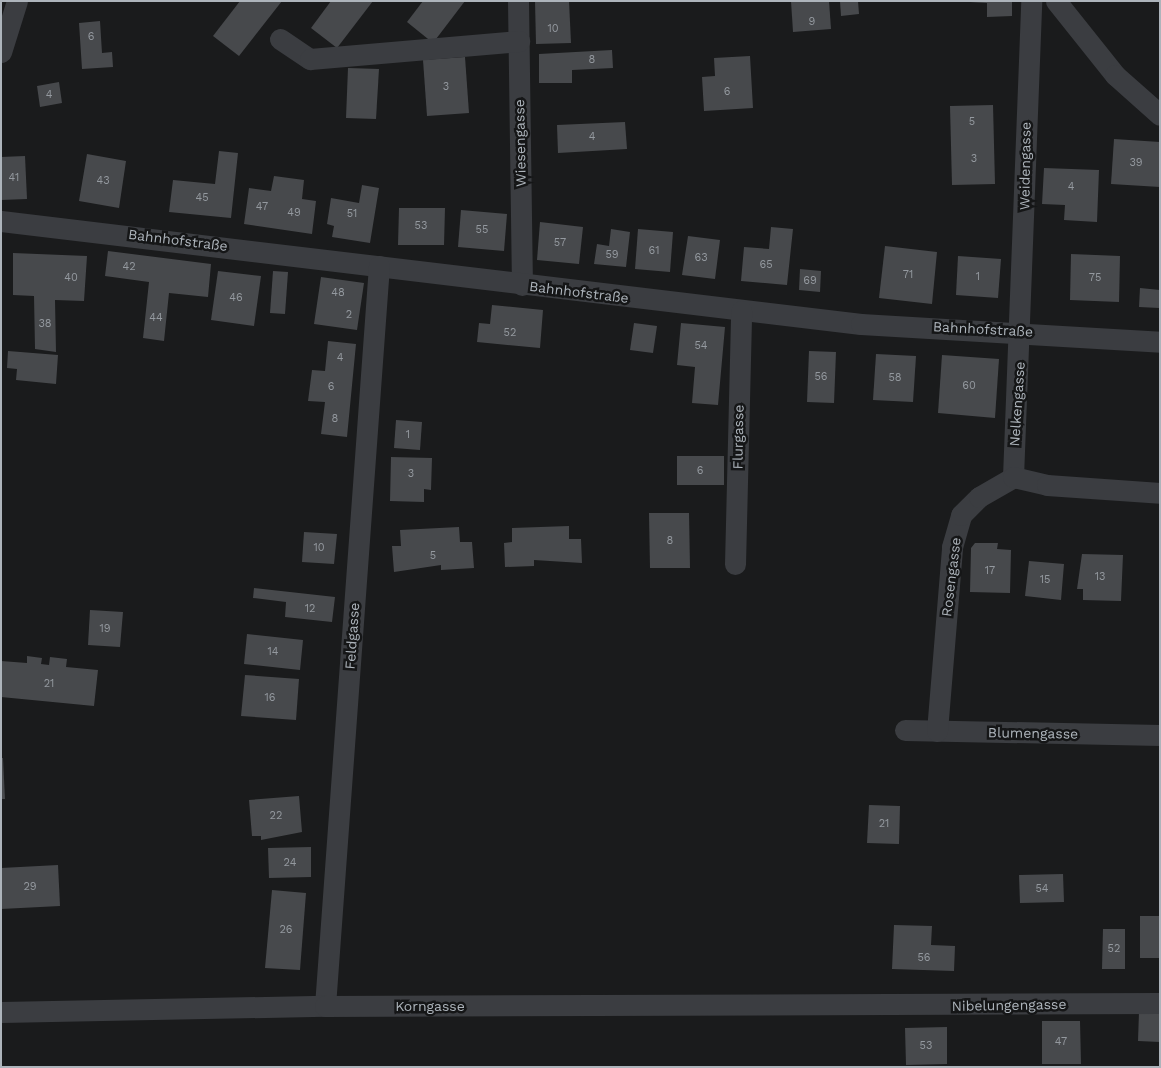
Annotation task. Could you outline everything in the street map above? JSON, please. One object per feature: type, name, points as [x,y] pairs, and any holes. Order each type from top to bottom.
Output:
[{"type":"street","points":[[1,52],[17,1]]},
{"type":"street","name":"Wiesengasse","points":[[518,1],[522,285]]},
{"type":"street","name":"Weidengasse","points":[[1022,331],[1032,1]]},
{"type":"street","points":[[1056,1],[1114,75],[1160,115]]},
{"type":"street","points":[[280,39],[310,59],[519,41]]},
{"type":"street","name":"Bahnhofstraße","points":[[1,221],[522,285],[861,324],[1022,331],[1160,342]]},
{"type":"street","name":"Feldgasse","points":[[325,1006],[379,266]]},
{"type":"street","name":"Flurgasse","points":[[735,564],[741,311]]},
{"type":"street","name":"Nelkengasse","points":[[1013,477],[1022,331]]},
{"type":"street","points":[[1013,477],[1047,485],[1160,493]]},
{"type":"street","name":"Rosengasse","points":[[937,731],[956,531],[961,516],[979,497],[1013,477]]},
{"type":"street","name":"Blumengasse","points":[[905,730],[1160,735]]},
{"type":"street","name":"Nibelungengasse","points":[[859,1006],[1160,1004]]},
{"type":"street","name":"Korngasse","points":[[1,1012],[325,1006],[859,1006]]},
{"type":"building","points":[[240,1],[282,1],[239,56],[213,36]]},
{"type":"building","points":[[331,1],[373,1],[337,48],[311,28]]},
{"type":"building","points":[[423,1],[465,1],[433,43],[407,22]]},
{"type":"building","points":[[535,1],[569,1],[571,43],[536,44]]},
{"type":"building","points":[[791,1],[829,1],[831,29],[793,32]]},
{"type":"building","points":[[840,1],[858,1],[859,14],[841,16]]},
{"type":"building","points":[[953,1],[1012,1],[1012,16],[987,17],[987,3]]},
{"type":"building","points":[[100,21],[102,53],[112,52],[113,67],[82,69],[79,23]]},
{"type":"building","points":[[612,50],[613,68],[572,70],[572,83],[539,83],[539,54]]},
{"type":"building","points":[[750,56],[753,108],[704,111],[702,77],[715,76],[714,58]]},
{"type":"building","points":[[465,57],[469,113],[427,116],[423,60]]},
{"type":"building","points":[[348,68],[379,69],[376,119],[346,118]]},
{"type":"building","points":[[59,82],[62,103],[40,107],[37,86]]},
{"type":"building","points":[[993,105],[995,184],[952,185],[950,106]]},
{"type":"building","points":[[625,122],[627,149],[558,153],[557,125]]},
{"type":"building","points":[[1114,139],[1160,142],[1160,187],[1111,184]]},
{"type":"building","points":[[219,151],[238,153],[231,218],[169,212],[173,180],[215,184]]},
{"type":"building","points":[[87,154],[126,161],[119,208],[79,201]]},
{"type":"building","points":[[25,156],[27,199],[1,200],[1,157]]},
{"type":"building","points":[[1044,168],[1099,170],[1097,222],[1064,220],[1065,205],[1042,204]]},
{"type":"building","points":[[274,176],[304,180],[302,199],[316,201],[312,234],[244,224],[249,188],[271,191]]},
{"type":"building","points":[[362,185],[379,188],[370,243],[332,237],[334,226],[327,224],[331,198],[359,203]]},
{"type":"building","points":[[399,208],[445,208],[444,245],[398,245]]},
{"type":"building","points":[[461,210],[507,214],[504,251],[458,247]]},
{"type":"building","points":[[540,222],[583,227],[579,264],[537,260]]},
{"type":"building","points":[[771,227],[793,229],[787,285],[741,281],[744,247],[769,249]]},
{"type":"building","points":[[611,229],[630,232],[626,267],[594,264],[597,244],[609,246]]},
{"type":"building","points":[[638,229],[673,232],[670,272],[635,269]]},
{"type":"building","points":[[688,236],[720,240],[715,279],[682,275]]},
{"type":"building","points":[[885,246],[937,252],[932,304],[879,298]]},
{"type":"building","points":[[108,251],[211,264],[208,297],[169,293],[164,341],[143,338],[149,282],[105,276]]},
{"type":"building","points":[[13,253],[87,256],[84,301],[55,300],[56,352],[35,349],[34,296],[13,295]]},
{"type":"building","points":[[1071,254],[1120,256],[1119,302],[1070,300]]},
{"type":"building","points":[[958,256],[1001,259],[998,298],[956,295]]},
{"type":"building","points":[[800,269],[821,271],[820,292],[799,290]]},
{"type":"building","points":[[218,271],[261,276],[254,326],[211,320]]},
{"type":"building","points":[[273,271],[288,272],[285,314],[270,313]]},
{"type":"building","points":[[321,277],[364,283],[357,330],[314,324]]},
{"type":"building","points":[[1140,288],[1160,290],[1159,308],[1139,307]]},
{"type":"building","points":[[492,305],[543,310],[540,348],[477,342],[479,323],[490,324]]},
{"type":"building","points":[[634,323],[657,326],[653,353],[630,350]]},
{"type":"building","points":[[681,323],[725,327],[718,405],[692,403],[695,367],[677,365]]},
{"type":"building","points":[[328,341],[356,344],[347,437],[321,434],[325,402],[308,401],[312,370],[325,371]]},
{"type":"building","points":[[8,351],[58,355],[56,384],[16,380],[17,369],[7,368]]},
{"type":"building","points":[[809,351],[836,352],[834,403],[807,402]]},
{"type":"building","points":[[876,354],[916,356],[913,402],[873,400]]},
{"type":"building","points":[[942,355],[999,359],[995,418],[938,413]]},
{"type":"building","points":[[396,420],[422,422],[420,450],[394,448]]},
{"type":"building","points":[[677,456],[724,456],[724,485],[677,485]]},
{"type":"building","points":[[391,457],[432,458],[431,490],[424,489],[424,502],[390,501]]},
{"type":"building","points":[[649,513],[689,513],[690,568],[650,568]]},
{"type":"building","points":[[569,526],[569,539],[581,539],[582,563],[534,560],[534,566],[505,567],[504,543],[512,542],[512,528]]},
{"type":"building","points":[[459,527],[460,542],[472,542],[474,568],[441,570],[441,565],[394,572],[392,546],[401,546],[400,530]]},
{"type":"building","points":[[304,532],[337,534],[334,564],[302,562]]},
{"type":"building","points":[[975,543],[998,543],[997,549],[1011,550],[1010,593],[970,592],[971,548]]},
{"type":"building","points":[[1082,554],[1123,555],[1121,601],[1083,600],[1083,589],[1077,589]]},
{"type":"building","points":[[1029,561],[1064,564],[1061,600],[1025,596]]},
{"type":"building","points":[[254,588],[335,597],[332,622],[285,617],[286,602],[253,598]]},
{"type":"building","points":[[90,610],[123,612],[120,647],[88,645]]},
{"type":"building","points":[[247,634],[303,640],[300,670],[244,664]]},
{"type":"building","points":[[27,656],[42,658],[41,664],[49,665],[50,657],[67,659],[66,667],[98,670],[94,706],[1,697],[1,661],[27,663]]},
{"type":"building","points":[[245,675],[299,679],[296,720],[241,716]]},
{"type":"building","points":[[1,758],[3,758],[5,799],[1,799]]},
{"type":"building","points":[[299,796],[302,832],[261,840],[261,836],[252,836],[249,800]]},
{"type":"building","points":[[869,805],[900,806],[899,844],[867,843]]},
{"type":"building","points":[[311,847],[311,877],[269,878],[268,848]]},
{"type":"building","points":[[58,865],[60,906],[1,909],[1,868]]},
{"type":"building","points":[[1063,874],[1064,902],[1020,903],[1019,875]]},
{"type":"building","points":[[272,890],[306,893],[300,970],[265,968]]},
{"type":"building","points":[[1140,916],[1160,916],[1160,958],[1140,958]]},
{"type":"building","points":[[894,925],[932,926],[931,945],[955,946],[954,971],[892,969]]},
{"type":"building","points":[[1103,929],[1125,929],[1125,969],[1102,969]]},
{"type":"building","points":[[1139,1012],[1160,1013],[1160,1042],[1138,1041]]},
{"type":"building","points":[[1042,1021],[1080,1021],[1081,1064],[1042,1064]]},
{"type":"building","points":[[947,1027],[947,1064],[906,1065],[905,1028]]}]
